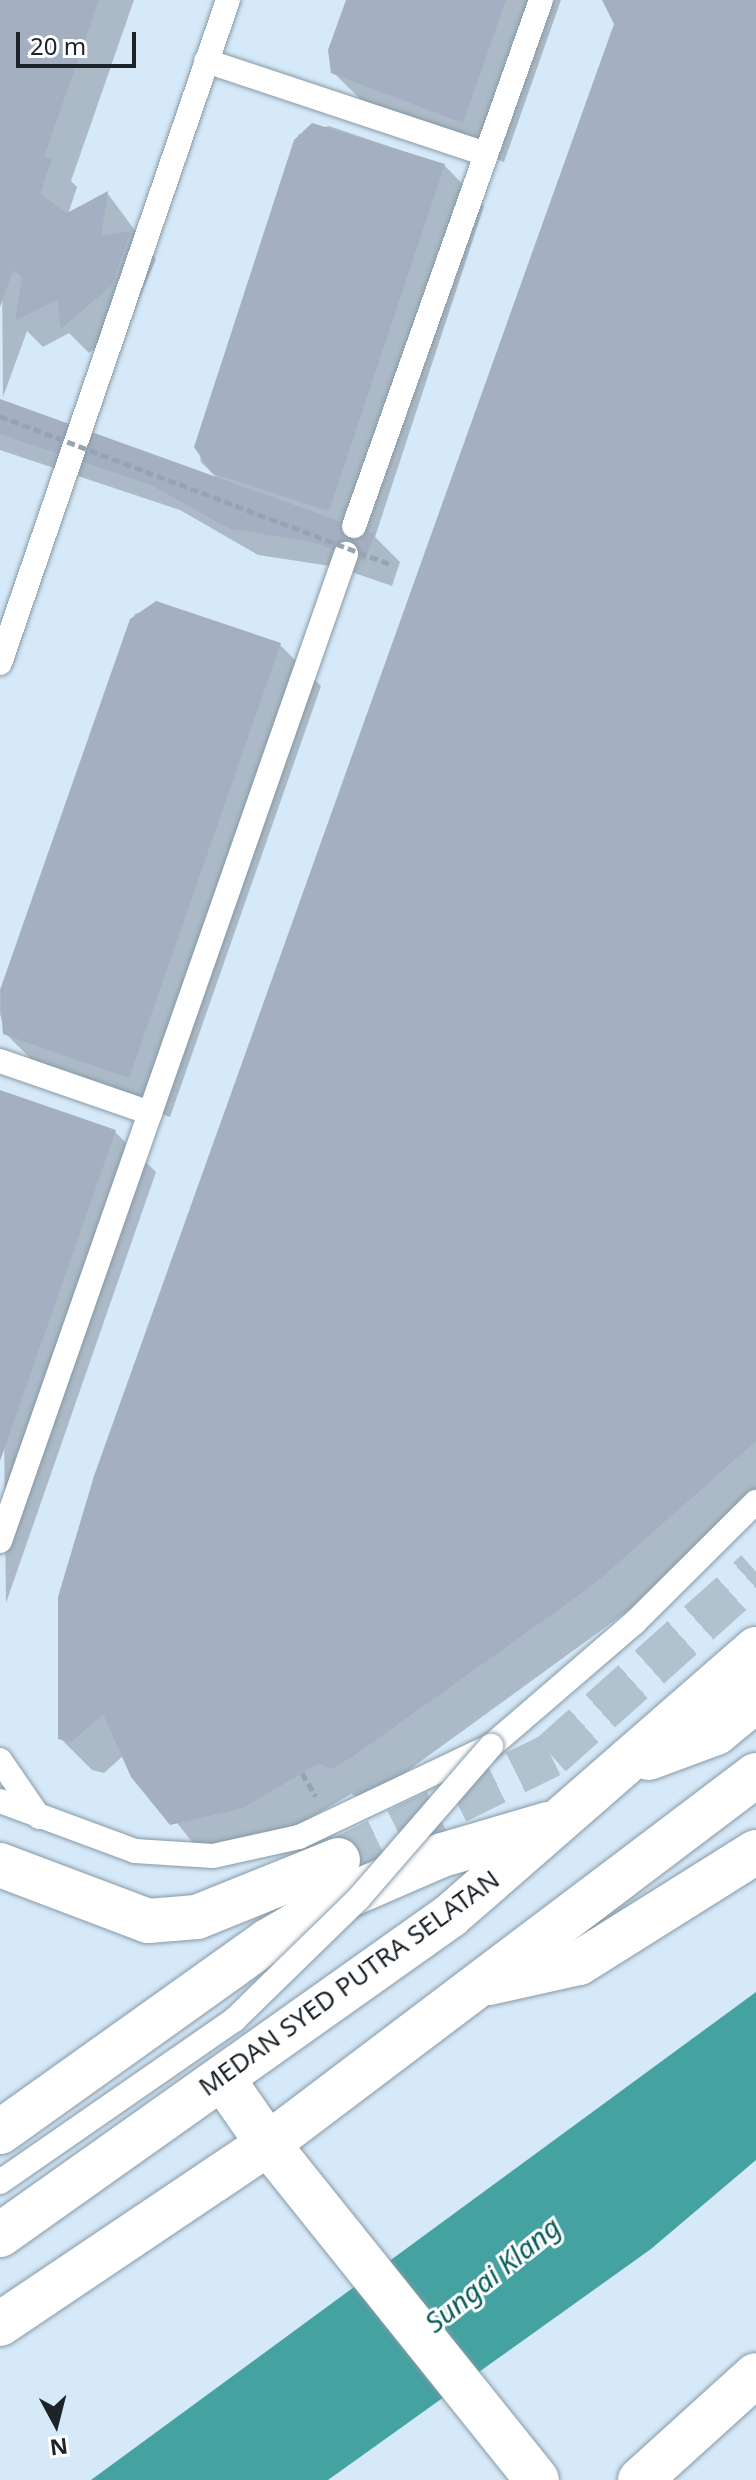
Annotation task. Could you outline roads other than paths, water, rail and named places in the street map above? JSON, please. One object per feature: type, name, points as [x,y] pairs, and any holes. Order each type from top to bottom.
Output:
[{"type":"main road","name":"MEDAN SYED PUTRA SELATAN","points":[[0,2235],[450,1916],[625,1767],[756,1649]]},
{"type":"main road","points":[[625,1767],[716,1733],[756,1700]]},
{"type":"main road","points":[[0,2324],[268,2144],[471,1987],[756,1775]]},
{"type":"main road","points":[[0,2132],[268,1941],[338,1900],[442,1855],[563,1820]]},
{"type":"main road","points":[[471,1987],[579,1963],[756,1852]]},
{"type":"main road","points":[[0,1865],[148,1921],[197,1917],[338,1860]]},
{"type":"main road","points":[[222,2078],[268,2144],[537,2480]]},
{"type":"main road","points":[[640,2480],[756,2375]]},
{"type":"lane","points":[[0,663],[228,0]]},
{"type":"lane","points":[[354,526],[541,0]]},
{"type":"lane","points":[[206,61],[486,154]]},
{"type":"lane","points":[[0,1541],[346,554]]},
{"type":"lane","points":[[0,1061],[150,1113]]},
{"type":"lane","points":[[0,2182],[234,2020],[358,1899],[491,1746],[634,1623],[756,1502]]},
{"type":"lane","points":[[0,1801],[135,1851],[213,1856],[299,1837],[491,1746]]},
{"type":"lane","points":[[0,1760],[39,1817]]},
{"type":"water","name":"Sungai Klang","points":[[756,1992],[756,2160],[651,2249],[328,2480],[91,2480]]},
{"type":"tunnel","points":[[338,1860],[551,1755],[756,1572]]}]
